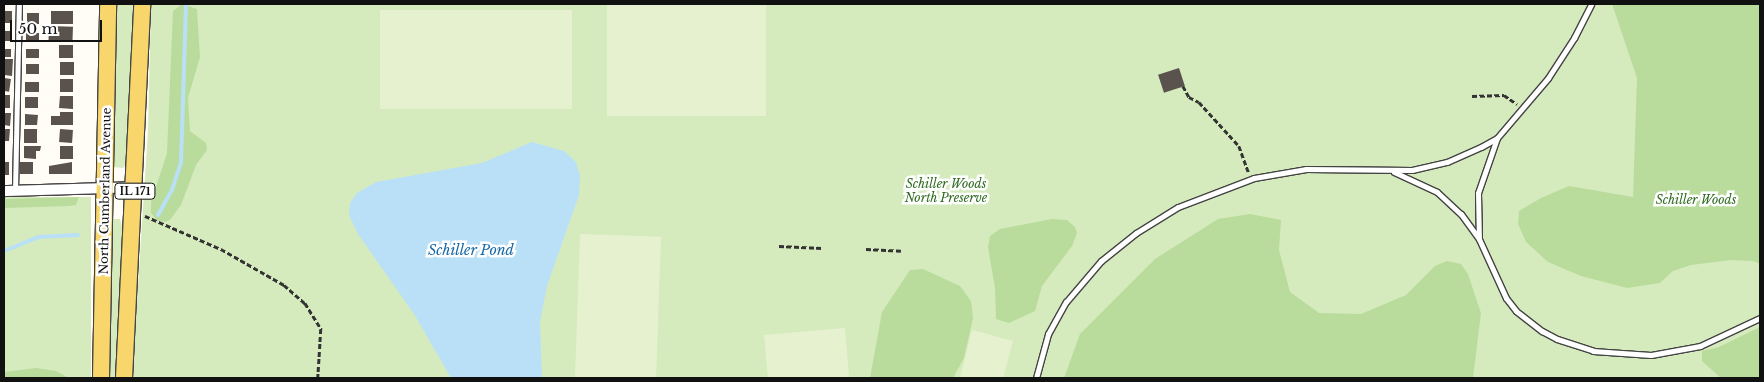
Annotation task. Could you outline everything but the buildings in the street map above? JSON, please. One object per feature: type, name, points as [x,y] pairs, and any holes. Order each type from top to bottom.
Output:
[{"type":"main road","name":"North Cumberland Avenue","points":[[101,378],[108,4]]},
{"type":"main road","name":"IL 171","points":[[124,378],[134,211],[142,4]]},
{"type":"street","points":[[4,191],[135,187]]},
{"type":"lane","points":[[15,191],[19,4]]},
{"type":"lane","points":[[1479,239],[1478,193],[1497,138],[1561,59],[1591,4]]},
{"type":"lane","points":[[1036,378],[1042,352],[1056,319],[1076,288],[1101,261],[1136,233],[1178,206],[1250,179],[1306,169],[1391,171],[1447,162],[1497,138]]},
{"type":"lane","points":[[1391,171],[1409,177],[1437,192],[1461,214],[1479,239],[1497,281],[1516,311],[1556,339],[1593,351],[1632,356],[1671,353],[1715,340],[1760,318]]},
{"type":"path","points":[[1183,86],[1189,97],[1199,102],[1239,146],[1250,179]]},
{"type":"path","points":[[1472,96],[1504,94],[1522,109]]},
{"type":"path","points":[[134,211],[221,249],[284,285],[305,303],[321,329],[318,378]]},
{"type":"path","points":[[780,246],[822,248]]},
{"type":"path","points":[[866,249],[901,251]]},
{"type":"green space","points":[[117,4],[135,4],[129,160],[123,168],[114,167]]},
{"type":"green space","name":"Schiller Woods North Preserve","points":[[151,4],[1760,4],[1760,378],[132,378],[148,131]]},
{"type":"green space","points":[[182,4],[197,9],[200,57],[188,98],[190,131],[206,143],[207,150],[196,165],[181,205],[170,220],[165,222],[157,220],[151,213],[151,202],[167,153],[173,11]]},
{"type":"green space","points":[[607,4],[766,4],[766,116],[607,116]]},
{"type":"green space","name":"Schiller Woods","points":[[1612,4],[1760,4],[1760,264],[1753,261],[1731,260],[1691,265],[1673,271],[1660,283],[1627,288],[1581,276],[1548,262],[1526,242],[1518,224],[1519,211],[1541,198],[1569,186],[1633,197],[1637,78]]},
{"type":"green space","points":[[380,10],[572,10],[572,109],[380,109]]},
{"type":"green space","points":[[4,197],[91,197],[91,378],[4,378]]},
{"type":"green space","points":[[79,197],[76,205],[4,208],[4,199]]},
{"type":"green space","points":[[1250,214],[1281,220],[1279,250],[1290,292],[1319,313],[1361,314],[1406,295],[1435,266],[1447,261],[1461,264],[1468,274],[1481,313],[1473,378],[1064,378],[1080,334],[1155,259],[1218,219]]},
{"type":"green space","points":[[112,219],[120,219],[124,237],[116,378],[109,378]]},
{"type":"green space","points":[[1052,219],[1067,220],[1075,227],[1077,233],[1072,246],[1042,286],[1035,311],[1009,323],[996,319],[995,288],[988,247],[990,236],[1000,229]]},
{"type":"green space","points":[[580,234],[661,237],[656,378],[575,378]]},
{"type":"green space","points":[[923,269],[960,286],[971,301],[973,318],[964,358],[953,378],[870,378],[882,312],[910,270]]},
{"type":"green space","points":[[1760,327],[1760,378],[1721,378],[1702,361],[1702,351],[1719,347]]},
{"type":"green space","points":[[845,328],[849,378],[768,378],[764,335]]},
{"type":"green space","points":[[972,330],[1013,341],[1003,378],[960,378]]},
{"type":"green space","points":[[36,368],[56,371],[69,378],[4,378],[4,372]]},
{"type":"water","name":"Schiller Pond","points":[[532,142],[564,151],[576,162],[580,176],[579,195],[547,286],[540,322],[542,378],[451,378],[414,314],[358,234],[349,215],[350,203],[357,193],[376,182],[482,163]]},
{"type":"waterway","points":[[158,215],[172,190],[181,163],[186,4]]},
{"type":"waterway","points":[[4,251],[38,237],[78,235]]}]
